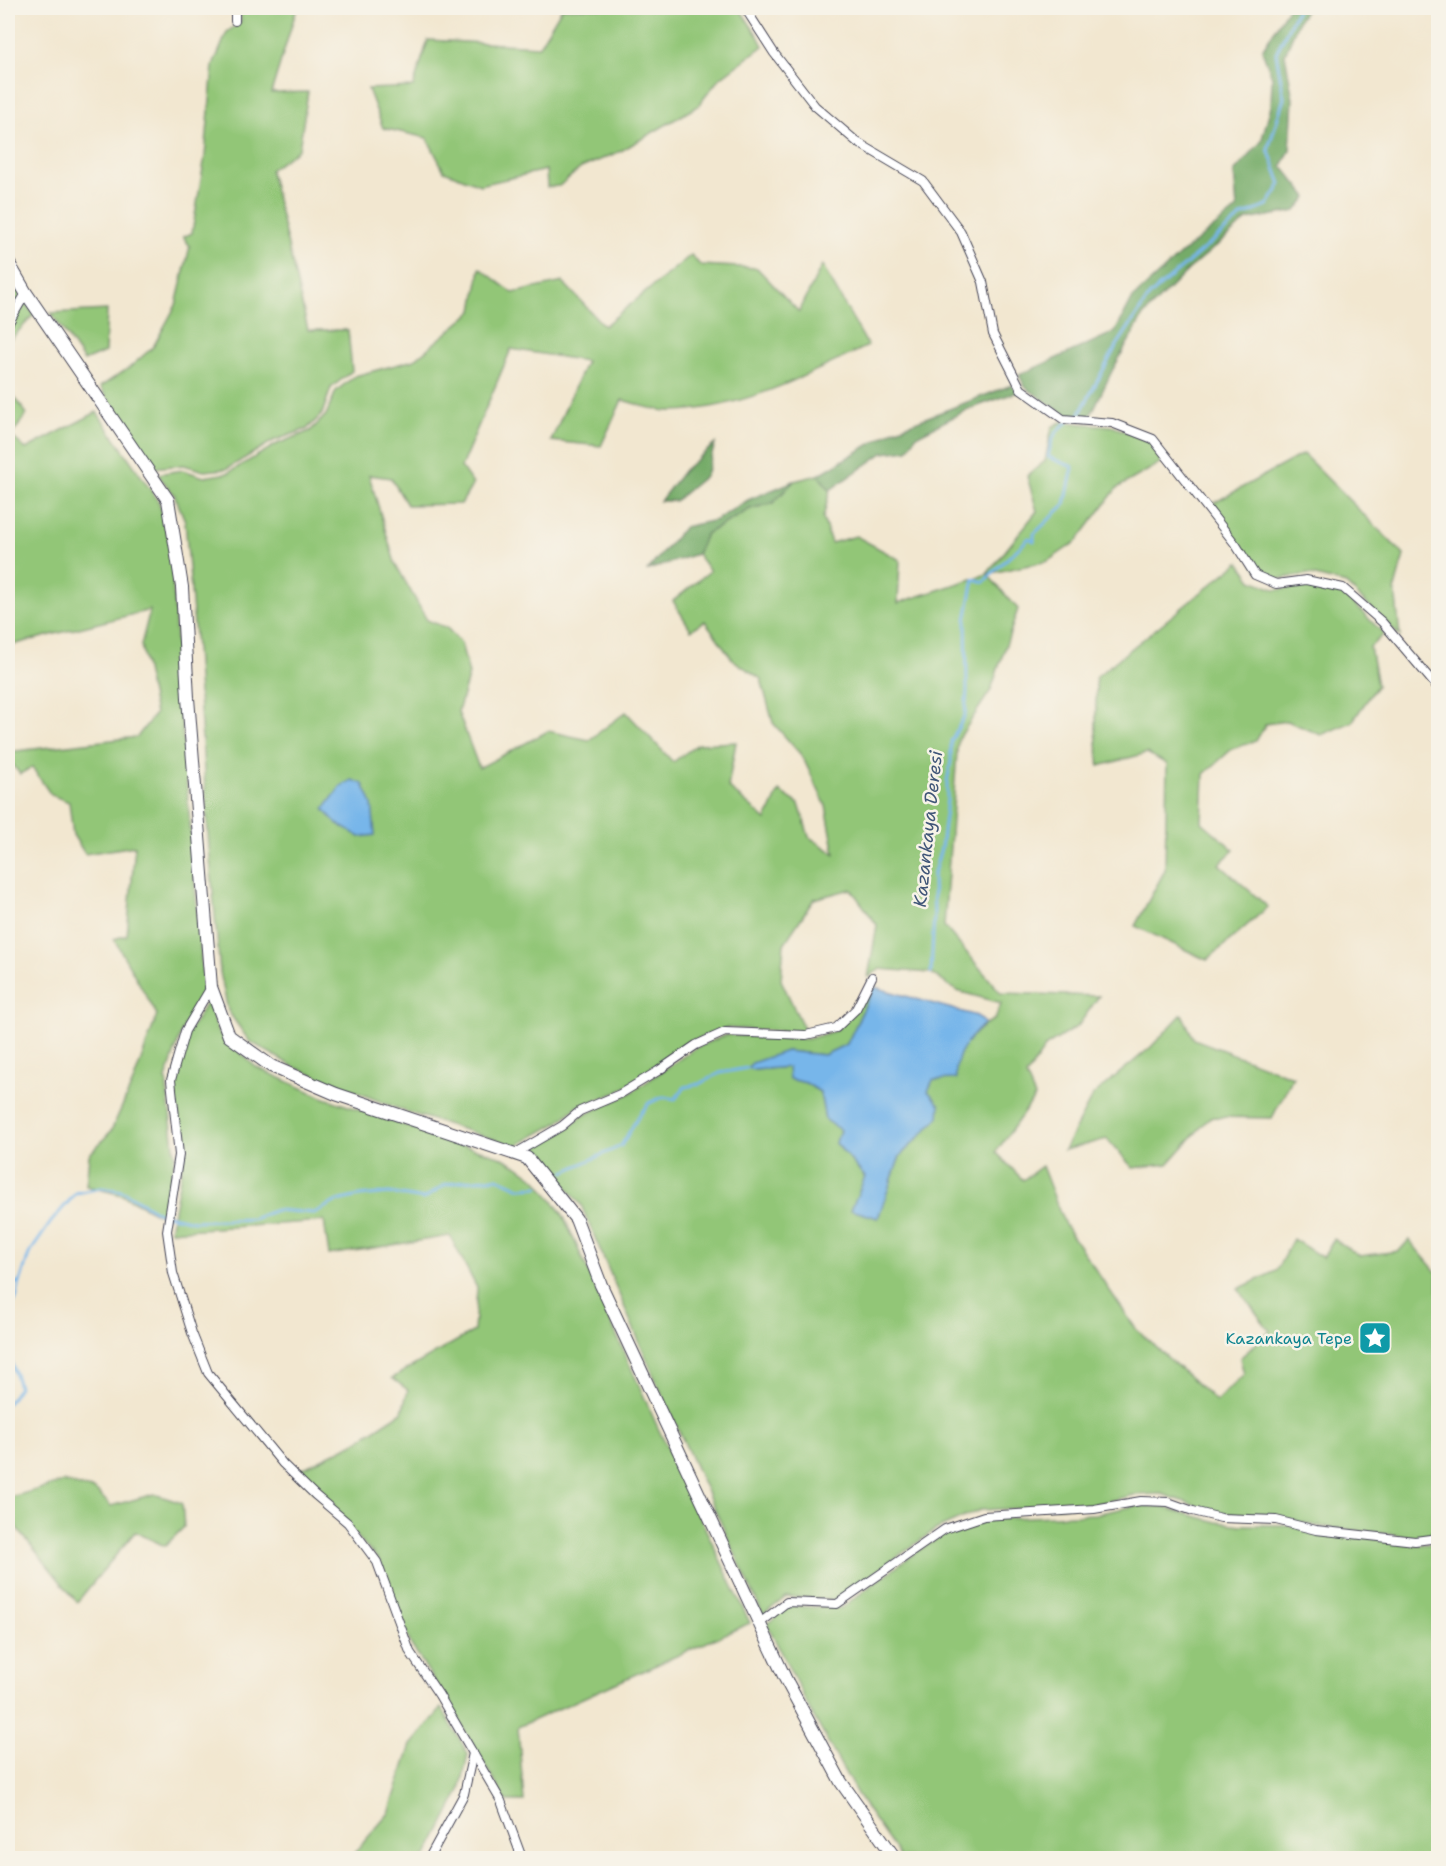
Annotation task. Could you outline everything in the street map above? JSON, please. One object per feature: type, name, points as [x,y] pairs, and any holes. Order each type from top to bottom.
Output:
[{"type":"street","points":[[235,8],[235,21]]},
{"type":"street","points":[[745,8],[774,53],[815,106],[857,142],[923,181],[961,232],[983,282],[993,334],[1021,389],[1064,419],[1112,423],[1153,439],[1236,545],[1255,575],[1276,584],[1306,580],[1343,588],[1382,622],[1438,688]]},
{"type":"street","points":[[8,262],[26,293],[168,500],[182,586],[188,698],[211,987],[229,1036],[271,1066],[336,1094],[527,1158],[576,1219],[601,1285],[785,1678],[841,1782],[895,1858]]},
{"type":"street","points":[[8,324],[26,293]]},
{"type":"street","points":[[514,1154],[562,1126],[580,1111],[620,1094],[696,1045],[725,1032],[806,1035],[836,1028],[856,1009],[872,977]]},
{"type":"street","points":[[211,987],[185,1031],[171,1080],[180,1155],[167,1231],[172,1273],[192,1333],[208,1373],[284,1464],[348,1523],[377,1562],[410,1652],[439,1695],[501,1801],[522,1858]]},
{"type":"street","points":[[760,1623],[788,1602],[837,1604],[945,1529],[984,1516],[1094,1509],[1141,1501],[1168,1502],[1221,1518],[1276,1520],[1316,1530],[1415,1541],[1438,1538]]},
{"type":"street","points":[[429,1858],[464,1794],[473,1753]]},
{"type":"green space","points":[[240,8],[297,8],[271,93],[308,92],[299,149],[270,170],[308,330],[348,330],[352,371],[331,388],[322,414],[307,429],[273,441],[227,469],[204,471],[184,465],[153,468],[100,387],[129,368],[153,347],[176,305],[190,246],[183,237],[192,233],[205,156],[213,66],[227,32],[241,22]]},
{"type":"green space","points":[[562,8],[739,8],[763,46],[719,79],[698,106],[621,151],[581,168],[559,186],[547,187],[546,170],[480,185],[444,171],[427,138],[383,128],[368,89],[413,87],[428,40],[539,46]]},
{"type":"green space","points":[[1288,8],[1307,8],[1299,20],[1285,54],[1293,99],[1290,150],[1282,166],[1307,197],[1296,211],[1247,220],[1188,270],[1143,316],[1112,371],[1090,417],[1065,415],[1025,387],[1019,375],[1115,332],[1133,298],[1184,251],[1237,209],[1234,172],[1261,142],[1271,106],[1272,77],[1262,50]]},
{"type":"green space","points":[[691,255],[700,265],[757,268],[799,312],[822,265],[868,346],[773,389],[723,404],[698,409],[666,411],[622,400],[601,446],[551,441],[586,361],[511,349],[461,467],[473,484],[461,504],[407,505],[391,478],[369,475],[395,563],[427,620],[447,628],[461,643],[469,674],[458,712],[479,768],[548,731],[589,740],[626,712],[673,762],[698,744],[736,742],[728,787],[766,820],[779,791],[799,804],[809,837],[835,854],[826,806],[802,756],[773,723],[761,679],[733,660],[705,621],[691,630],[673,601],[710,571],[697,554],[706,534],[750,509],[773,503],[794,481],[818,475],[830,490],[823,518],[831,543],[856,536],[900,560],[898,603],[987,574],[1018,609],[991,690],[958,740],[944,926],[1001,993],[1099,996],[1078,1026],[1046,1046],[1026,1076],[1035,1097],[996,1152],[1023,1180],[1042,1166],[1065,1225],[1136,1329],[1216,1401],[1244,1374],[1240,1358],[1270,1331],[1238,1289],[1276,1271],[1293,1239],[1323,1258],[1334,1239],[1360,1256],[1399,1251],[1409,1240],[1438,1274],[1438,1534],[1414,1537],[1317,1526],[1270,1515],[1218,1513],[1162,1494],[1134,1495],[1092,1505],[980,1510],[935,1530],[836,1600],[786,1597],[763,1615],[653,1374],[581,1205],[551,1168],[530,1151],[567,1129],[582,1116],[629,1094],[697,1047],[726,1035],[808,1039],[837,1030],[870,985],[874,987],[847,1044],[824,1055],[786,1051],[754,1070],[788,1067],[790,1079],[806,1083],[820,1092],[825,1119],[841,1130],[836,1143],[865,1177],[877,1218],[900,1156],[939,1117],[927,1091],[933,1080],[955,1078],[955,1064],[961,1050],[976,1032],[995,1019],[1001,1003],[957,991],[931,973],[879,969],[868,978],[877,925],[851,889],[814,899],[784,944],[781,980],[806,1033],[725,1028],[693,1041],[654,1070],[618,1092],[577,1107],[559,1122],[516,1146],[404,1111],[294,1067],[249,1041],[228,1011],[220,972],[209,848],[185,521],[174,494],[157,474],[183,470],[204,477],[228,473],[277,444],[310,431],[326,415],[336,391],[355,376],[414,360],[473,311],[480,268],[513,293],[563,282],[604,326]]},
{"type":"green space","points":[[8,273],[21,295],[8,319]]},
{"type":"green space","points":[[25,302],[34,315],[8,342],[8,330]]},
{"type":"green space","points":[[107,310],[105,352],[84,361],[51,313]]},
{"type":"green space","points":[[1012,385],[1018,392],[969,409],[916,436],[908,450],[883,453],[830,490],[818,475],[894,430]]},
{"type":"green space","points":[[8,388],[27,414],[11,436],[26,449],[97,412],[159,502],[171,548],[179,693],[204,993],[182,1030],[166,1079],[175,1155],[166,1218],[122,1195],[86,1186],[89,1155],[111,1131],[134,1080],[157,1015],[114,939],[127,935],[135,846],[85,854],[73,835],[69,802],[51,795],[32,767],[20,774],[8,759],[8,752],[137,737],[155,714],[141,645],[150,610],[8,646]]},
{"type":"green space","points":[[1061,422],[1112,426],[1152,442],[1166,460],[1117,488],[1077,541],[1048,561],[987,574],[1037,511],[1027,476],[1045,461],[1052,427]]},
{"type":"green space","points":[[715,444],[706,475],[675,501],[660,501],[684,470]]},
{"type":"green space","points":[[1303,454],[1404,555],[1395,588],[1400,636],[1346,584],[1308,574],[1278,579],[1259,572],[1212,504]]},
{"type":"green space","points":[[794,481],[773,503],[750,509],[706,534],[697,554],[648,570],[684,527],[716,520],[748,500]]},
{"type":"green space","points":[[1239,562],[1252,580],[1276,590],[1307,586],[1342,592],[1384,634],[1370,647],[1377,686],[1352,722],[1321,735],[1287,721],[1266,724],[1256,741],[1232,749],[1204,774],[1202,822],[1234,850],[1219,864],[1268,907],[1207,960],[1135,926],[1165,870],[1167,764],[1147,753],[1099,766],[1096,677]]},
{"type":"green space","points":[[208,1000],[218,1032],[256,1067],[322,1097],[499,1156],[537,1180],[563,1215],[658,1428],[750,1623],[518,1727],[524,1801],[506,1801],[411,1645],[379,1560],[296,1472],[356,1442],[402,1412],[408,1390],[392,1378],[474,1331],[477,1288],[450,1236],[329,1255],[324,1221],[170,1231],[185,1152],[173,1081],[188,1033]]},
{"type":"green space","points":[[1182,1014],[1194,1039],[1293,1077],[1272,1118],[1210,1117],[1168,1164],[1133,1168],[1107,1139],[1064,1150],[1093,1095],[1151,1047]]},
{"type":"green space","points":[[63,1482],[95,1490],[111,1506],[154,1494],[182,1503],[184,1527],[165,1546],[135,1532],[77,1602],[8,1517],[8,1498]]},
{"type":"green space","points":[[1140,1505],[1165,1508],[1217,1522],[1242,1525],[1286,1525],[1416,1545],[1438,1543],[1438,1858],[901,1858],[861,1801],[811,1712],[767,1624],[789,1606],[841,1608],[919,1550],[947,1533],[991,1519],[1095,1514]]},
{"type":"green space","points":[[442,1708],[468,1754],[460,1791],[427,1855],[424,1858],[350,1858],[389,1813],[411,1745]]},
{"type":"water","points":[[352,780],[363,784],[372,804],[375,835],[360,837],[336,823],[324,809],[341,786]]},
{"type":"water","points":[[874,987],[977,1016],[985,1023],[963,1048],[957,1062],[956,1079],[933,1080],[928,1091],[940,1105],[939,1117],[900,1156],[878,1218],[851,1210],[865,1177],[836,1143],[840,1130],[825,1119],[820,1092],[806,1083],[789,1079],[788,1067],[754,1070],[747,1068],[752,1063],[786,1051],[824,1055],[847,1044]]},
{"type":"waterway","name":"Kazankaya Deresi","points":[[1076,417],[1114,350],[1150,295],[1242,216],[1267,206],[1281,184],[1268,149],[1284,98],[1276,53],[1298,8]]},
{"type":"waterway","name":"Kazankaya Deresi","points":[[931,973],[933,876],[941,848],[951,761],[951,741],[965,715],[966,620],[974,579],[984,582],[1029,538],[1034,541],[1034,534],[1065,504],[1073,467],[1048,457],[1054,436],[1068,422]]},
{"type":"waterway","points":[[564,1172],[621,1146],[649,1103],[663,1097],[675,1099],[685,1087],[699,1084],[720,1073],[747,1068]]},
{"type":"waterway","points":[[8,1285],[20,1282],[29,1254],[51,1222],[76,1193],[101,1188],[122,1191],[159,1213],[193,1221],[253,1219],[276,1210],[314,1213],[337,1201],[389,1193],[424,1199],[444,1185],[463,1181],[498,1178],[520,1188],[539,1187]]},
{"type":"waterway","points":[[8,1313],[16,1299],[20,1282]]},
{"type":"waterway","points":[[8,1351],[19,1387],[8,1403]]},
{"type":"place","name":"Kazankaya Tepe","points":[[1375,1338]]}]
